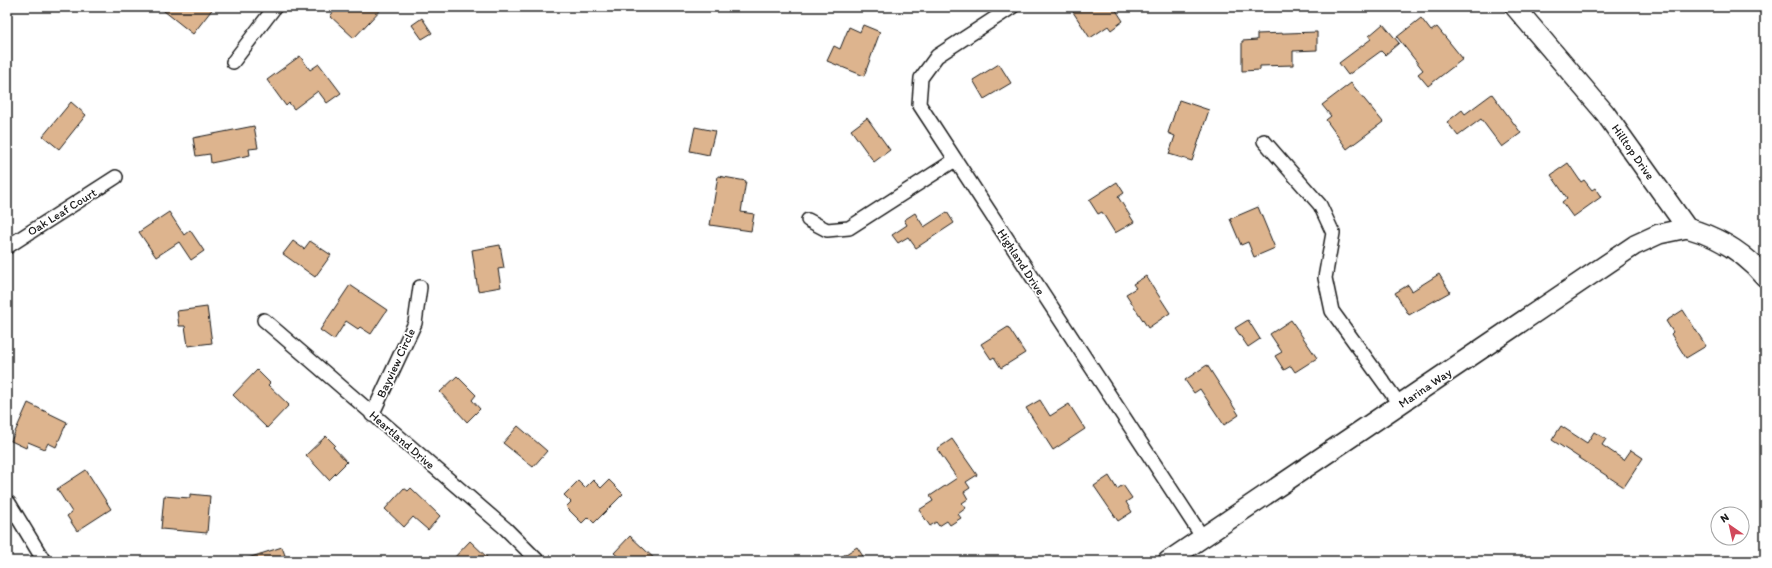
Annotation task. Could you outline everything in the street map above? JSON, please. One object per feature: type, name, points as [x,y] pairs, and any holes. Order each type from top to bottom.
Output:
[{"type":"street","points":[[232,62],[275,7]]},
{"type":"street","name":"Highland Drive","points":[[1012,7],[936,56],[921,78],[919,104],[1203,538]]},
{"type":"street","name":"Hilltop Drive","points":[[1515,7],[1605,113],[1687,228]]},
{"type":"street","points":[[1264,141],[1320,205],[1333,233],[1326,278],[1332,311],[1400,405]]},
{"type":"street","points":[[808,220],[827,230],[849,228],[955,160]]},
{"type":"street","name":"Oak Leaf Court","points":[[7,247],[116,177]]},
{"type":"street","points":[[1687,228],[1708,234],[1731,246],[1754,264],[1765,277]]},
{"type":"street","name":"Marina Way","points":[[1168,561],[1636,245],[1659,234],[1687,228]]},
{"type":"street","name":"Bayview Circle","points":[[372,415],[415,323],[420,287]]},
{"type":"street","name":"Heartland Drive","points":[[264,320],[506,530],[538,561]]},
{"type":"street","points":[[9,503],[44,561]]},
{"type":"building","points":[[159,7],[214,7],[193,34]]},
{"type":"building","points":[[338,7],[383,7],[354,38],[330,16]]},
{"type":"building","points":[[1081,7],[1114,7],[1123,21],[1111,30],[1108,26],[1090,38],[1073,12]]},
{"type":"building","points":[[422,18],[432,33],[422,39],[412,25]]},
{"type":"building","points":[[1421,18],[1431,31],[1437,27],[1463,59],[1428,86],[1418,74],[1423,70],[1397,37]]},
{"type":"building","points":[[1383,24],[1399,43],[1385,55],[1381,51],[1348,75],[1339,63],[1371,39],[1369,36]]},
{"type":"building","points":[[863,25],[880,32],[864,76],[827,61],[834,46],[840,49],[849,27],[860,32]]},
{"type":"building","points":[[1317,32],[1317,50],[1293,51],[1293,65],[1260,66],[1260,70],[1242,71],[1242,41],[1257,40],[1257,34]]},
{"type":"building","points":[[300,56],[310,70],[319,64],[341,93],[327,103],[318,91],[294,109],[289,103],[286,106],[267,80]]},
{"type":"building","points":[[999,64],[1011,83],[984,99],[973,80]]},
{"type":"building","points":[[1351,83],[1383,122],[1347,149],[1326,120],[1331,116],[1322,105]]},
{"type":"building","points":[[1492,94],[1521,133],[1502,147],[1481,119],[1458,136],[1447,122],[1462,110],[1465,114]]},
{"type":"building","points":[[1179,100],[1209,110],[1192,161],[1169,154],[1175,136],[1168,133]]},
{"type":"building","points":[[71,102],[86,115],[59,149],[43,136]]},
{"type":"building","points":[[867,118],[890,150],[874,162],[851,130]]},
{"type":"building","points":[[254,126],[258,148],[249,149],[250,155],[211,163],[210,154],[196,156],[193,138]]},
{"type":"building","points":[[695,127],[715,131],[709,155],[690,151]]},
{"type":"building","points":[[1568,163],[1581,182],[1584,180],[1592,190],[1595,188],[1601,197],[1573,217],[1562,202],[1567,198],[1551,175]]},
{"type":"building","points":[[718,176],[746,181],[741,212],[754,214],[751,231],[710,225]]},
{"type":"building","points":[[1117,182],[1124,193],[1118,197],[1134,222],[1115,233],[1102,212],[1098,214],[1089,200]]},
{"type":"building","points":[[1258,207],[1275,248],[1254,257],[1248,242],[1241,245],[1230,219]]},
{"type":"building","points":[[169,212],[184,235],[190,230],[204,251],[191,260],[179,242],[156,257],[139,232]]},
{"type":"building","points":[[947,212],[954,223],[916,248],[908,237],[898,243],[892,235],[907,225],[904,220],[915,213],[924,227]]},
{"type":"building","points":[[293,241],[304,249],[310,241],[331,255],[315,277],[283,254]]},
{"type":"building","points":[[500,245],[504,268],[498,269],[501,287],[478,291],[472,250]]},
{"type":"building","points":[[1439,274],[1450,292],[1409,315],[1395,293],[1408,285],[1412,291]]},
{"type":"building","points":[[1146,276],[1170,313],[1148,328],[1126,294],[1136,288],[1133,284]]},
{"type":"building","points":[[350,285],[387,310],[371,334],[360,327],[358,329],[346,321],[334,340],[320,330]]},
{"type":"building","points":[[207,307],[212,343],[188,346],[185,326],[179,326],[177,311]]},
{"type":"building","points":[[1683,310],[1706,346],[1686,358],[1671,334],[1673,332],[1666,321]]},
{"type":"building","points":[[1248,320],[1260,339],[1248,347],[1235,328]]},
{"type":"building","points":[[1291,320],[1317,358],[1295,372],[1291,366],[1284,370],[1275,356],[1282,352],[1270,334]]},
{"type":"building","points":[[1008,327],[1025,353],[1001,368],[994,357],[991,359],[981,344]]},
{"type":"building","points":[[1207,365],[1239,415],[1224,425],[1200,389],[1194,393],[1185,380]]},
{"type":"building","points":[[257,370],[270,383],[268,385],[289,405],[267,428],[233,395]]},
{"type":"building","points":[[457,376],[476,395],[472,400],[480,409],[467,422],[440,392]]},
{"type":"building","points":[[1040,400],[1050,416],[1069,404],[1085,429],[1053,450],[1026,408]]},
{"type":"building","points":[[28,403],[67,422],[56,447],[48,443],[45,449],[28,442],[26,448],[11,441]]},
{"type":"building","points":[[518,426],[547,451],[533,467],[503,443]]},
{"type":"building","points":[[1561,426],[1587,443],[1594,432],[1606,439],[1602,445],[1624,460],[1631,450],[1643,458],[1624,487],[1552,440]]},
{"type":"building","points":[[326,436],[335,445],[333,447],[347,462],[329,480],[306,455]]},
{"type":"building","points":[[952,439],[977,475],[966,482],[970,488],[964,492],[968,499],[962,503],[966,508],[958,514],[961,518],[950,525],[947,521],[939,526],[936,522],[930,526],[919,510],[933,501],[930,496],[957,478],[937,449]]},
{"type":"building","points":[[86,470],[111,509],[77,531],[67,516],[72,512],[57,489]]},
{"type":"building","points":[[1109,476],[1117,489],[1123,485],[1132,498],[1126,502],[1132,512],[1118,521],[1094,486]]},
{"type":"building","points":[[593,480],[601,488],[609,480],[623,494],[594,523],[588,517],[582,523],[566,507],[571,502],[564,495],[578,481],[585,488]]},
{"type":"building","points":[[404,488],[408,491],[411,488],[440,516],[428,530],[413,517],[404,527],[385,509]]},
{"type":"building","points":[[190,494],[210,496],[207,533],[161,529],[164,496],[190,498]]},
{"type":"building","points":[[630,536],[657,561],[623,561],[614,553]]},
{"type":"building","points":[[470,541],[491,561],[451,561]]},
{"type":"building","points":[[282,547],[287,561],[245,561],[245,559]]},
{"type":"building","points":[[857,547],[866,561],[835,561]]}]
